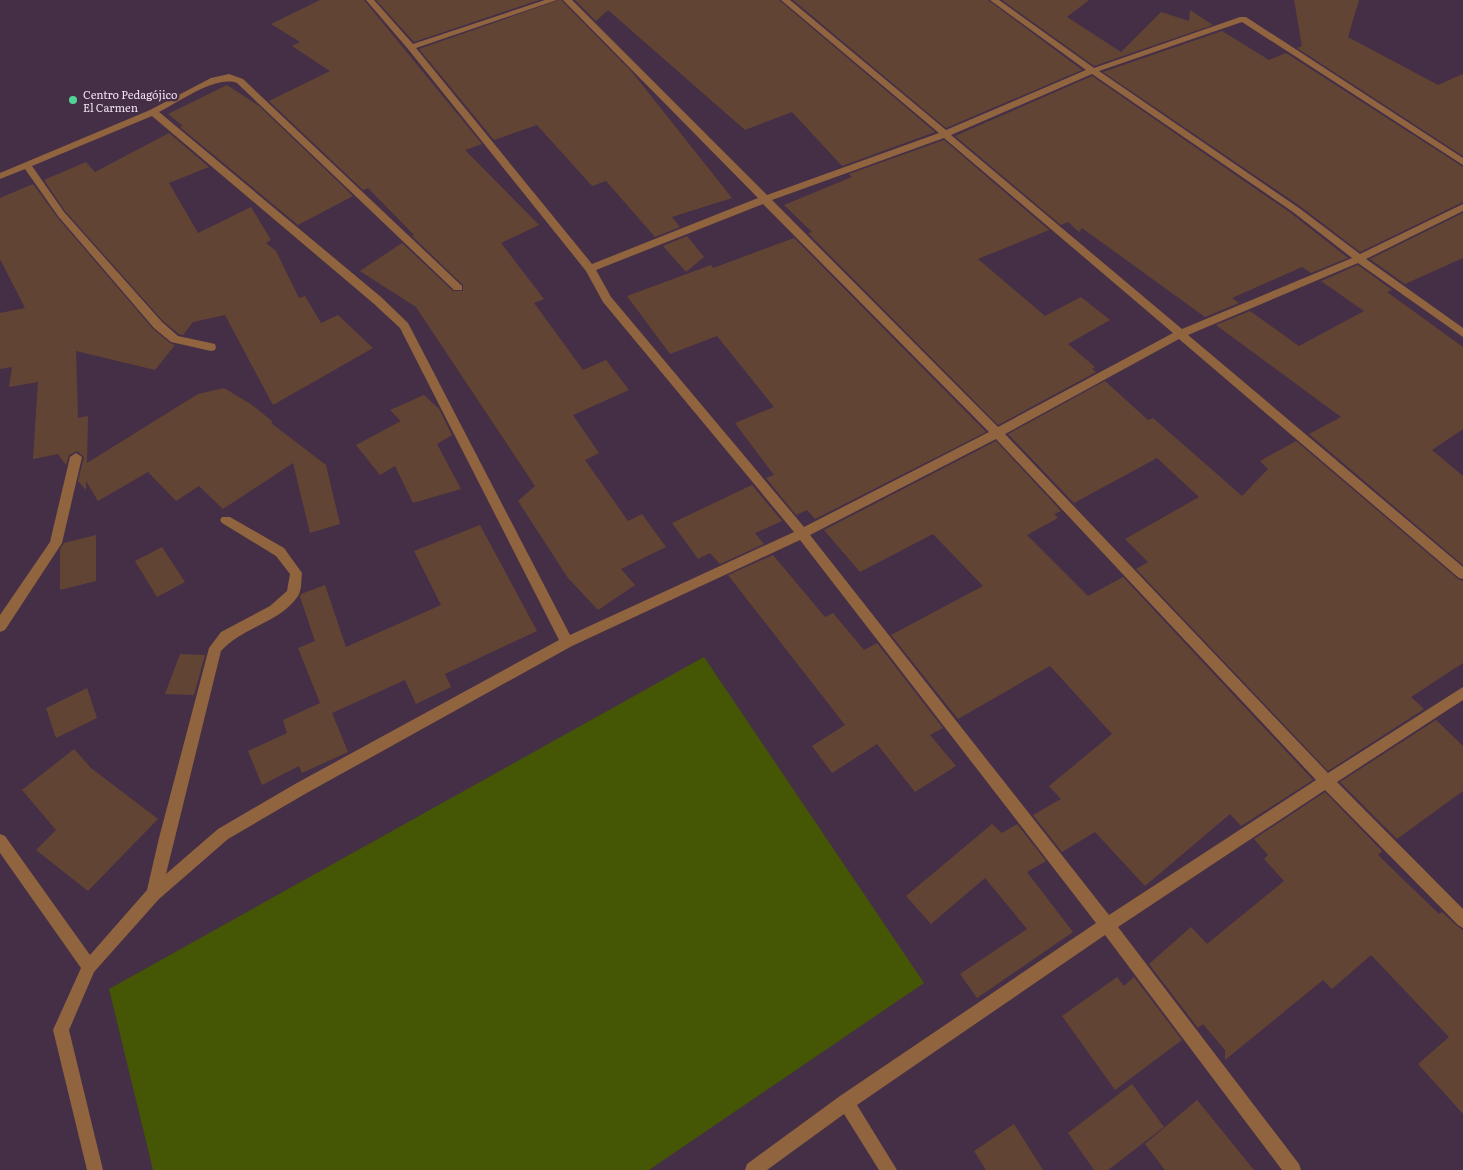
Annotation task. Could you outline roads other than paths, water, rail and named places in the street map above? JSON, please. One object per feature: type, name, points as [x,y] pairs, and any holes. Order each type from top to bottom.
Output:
[{"type":"street","points":[[370,0],[590,269],[607,299],[802,534],[1108,926],[1293,1170]]},
{"type":"street","points":[[411,48],[553,0]]},
{"type":"street","points":[[567,0],[996,433],[1326,781],[1463,920]]},
{"type":"street","points":[[785,0],[1463,574]]},
{"type":"street","points":[[994,0],[1092,70],[1296,210],[1359,259],[1463,333]]},
{"type":"street","points":[[590,269],[766,199],[945,134],[1092,70],[1243,18],[1463,162]]},
{"type":"street","points":[[0,176],[153,112],[214,80],[229,77],[240,81],[458,288]]},
{"type":"street","points":[[153,112],[377,300],[404,326],[567,642]]},
{"type":"street","points":[[27,166],[61,214],[158,325],[175,339],[211,347]]},
{"type":"street","points":[[95,1170],[61,1030],[89,966],[154,894],[223,834],[300,788],[567,642],[802,534],[1180,334],[1359,259],[1463,207]]},
{"type":"street","points":[[0,626],[56,544],[76,457]]},
{"type":"street","points":[[154,894],[166,838],[216,648],[226,636],[274,610],[294,593],[296,573],[280,552],[226,520]]},
{"type":"street","points":[[753,1170],[846,1102],[1326,781],[1463,693]]},
{"type":"street","points":[[0,841],[89,966]]},
{"type":"street","points":[[846,1102],[889,1170]]},
{"type":"place","name":"Centro Pedagójico El Carmen","points":[[73,100]]}]
